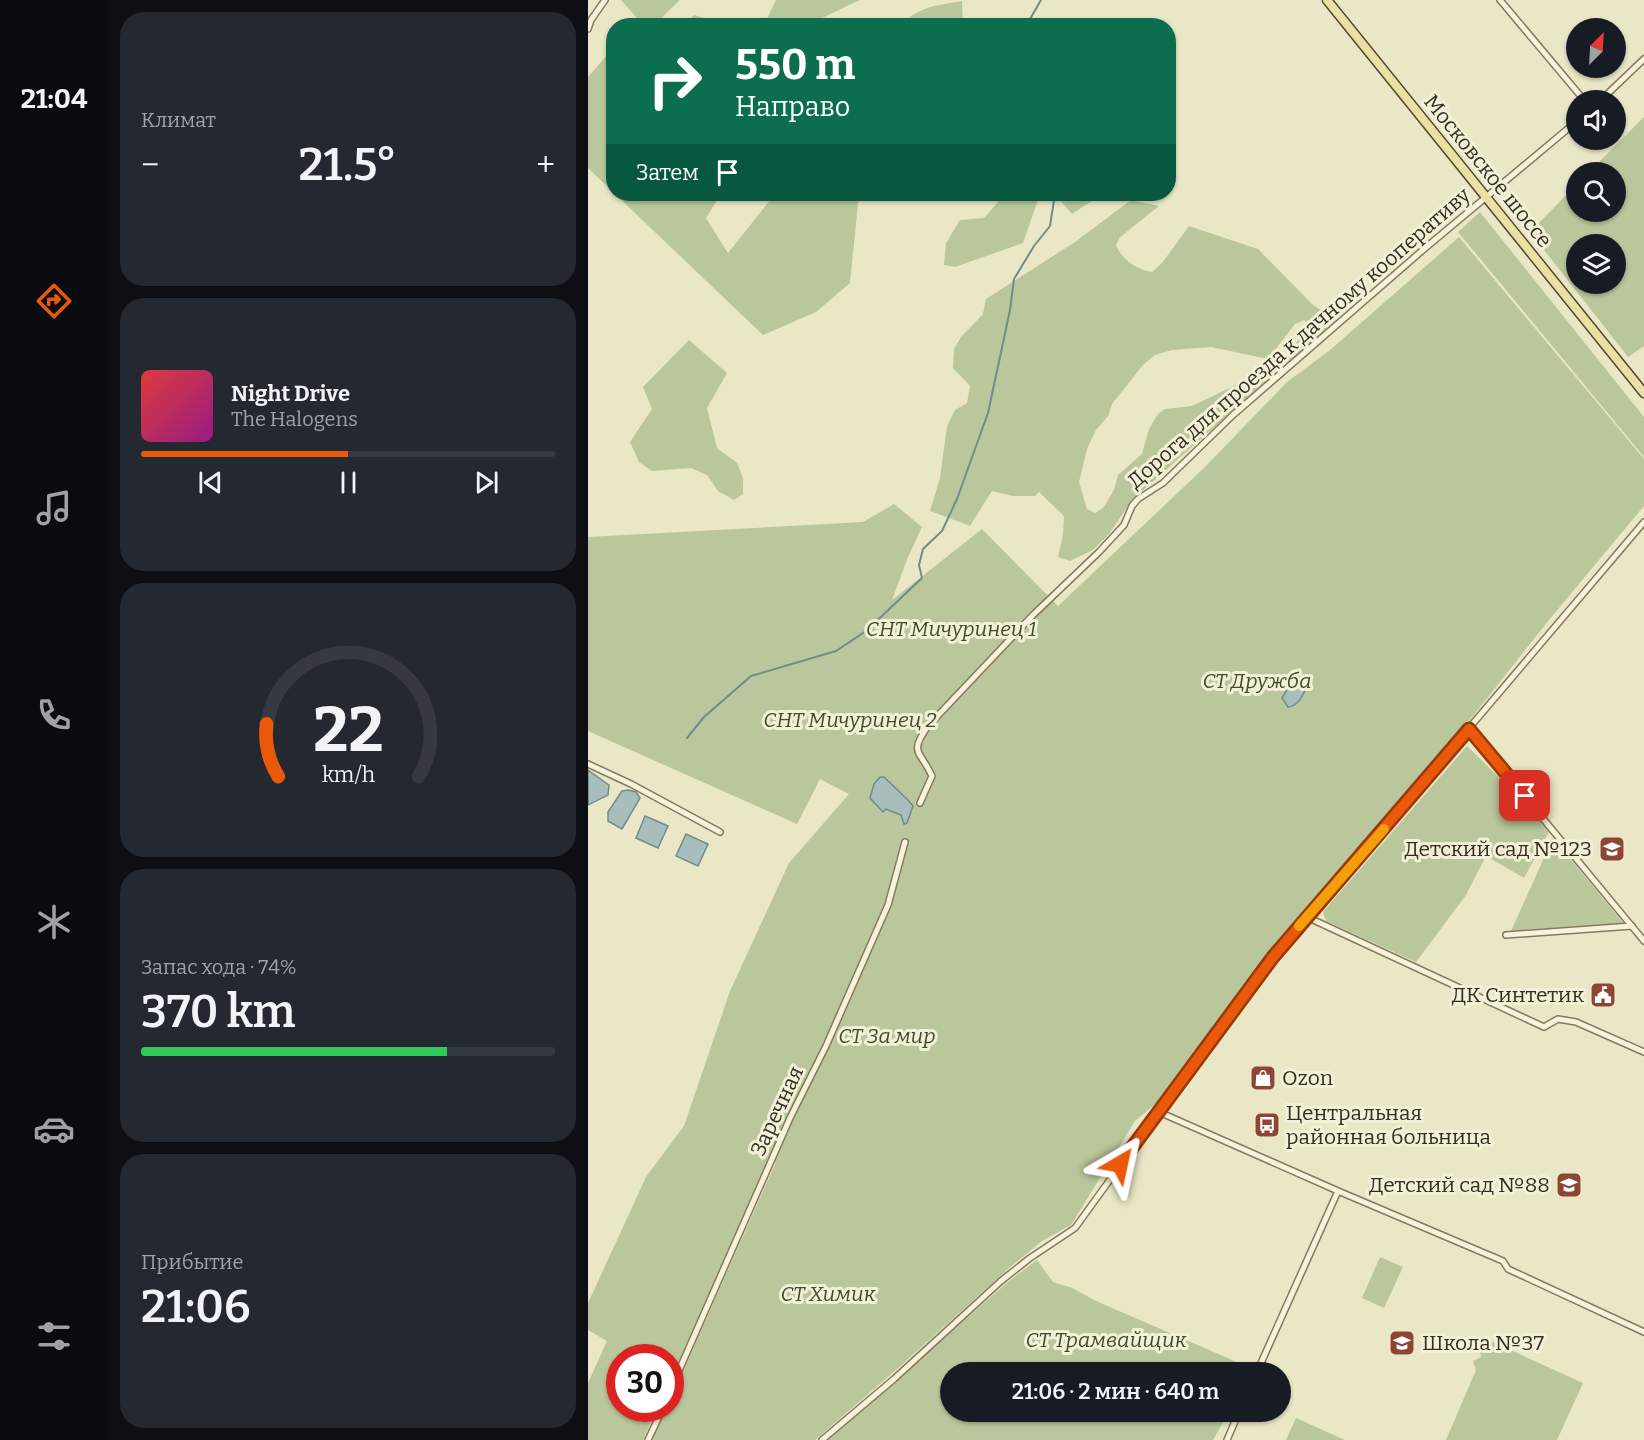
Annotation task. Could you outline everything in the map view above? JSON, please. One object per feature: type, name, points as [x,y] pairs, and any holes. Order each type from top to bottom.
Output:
[{"type":"main road","name":"Московское шоссе","points":[[1327,0],[1644,393]]},
{"type":"street","points":[[588,29],[591,20],[605,0]]},
{"type":"street","points":[[1500,0],[1576,90]]},
{"type":"street","points":[[1611,90],[1644,59]]},
{"type":"street","name":"Дорога для проезда к дачному кооперативу","points":[[920,803],[932,776],[917,751],[916,744],[928,726],[1033,615],[1124,525],[1132,506],[1138,499],[1163,483],[1233,415],[1566,130]]},
{"type":"street","points":[[822,1440],[894,1379],[1001,1281],[1030,1258],[1075,1228],[1273,957],[1644,522]]},
{"type":"street","points":[[1639,528],[1644,535]]},
{"type":"street","points":[[1469,729],[1644,941]]},
{"type":"street","points":[[588,764],[631,784],[720,832]]},
{"type":"street","name":"Заречная","points":[[684,1359],[790,1118],[826,1046],[888,904],[905,842]]},
{"type":"street","points":[[1307,917],[1544,1027],[1558,1019],[1576,1022],[1644,1052]]},
{"type":"street","points":[[1506,935],[1632,926]]},
{"type":"street","points":[[1159,1112],[1503,1261],[1508,1269],[1644,1332]]},
{"type":"street","points":[[1261,1362],[1338,1191]]},
{"type":"street","points":[[648,1440],[656,1422]]},
{"type":"street","points":[[1227,1440],[1235,1422]]},
{"type":"green space","points":[[621,0],[680,0],[661,18],[637,18]]},
{"type":"green space","points":[[776,0],[860,0],[822,18],[767,18]]},
{"type":"green space","points":[[962,1],[963,18],[909,18],[914,14]]},
{"type":"green space","points":[[606,56],[606,185],[588,168],[588,77]]},
{"type":"green space","points":[[1644,117],[1644,346],[1628,357],[1579,294],[1626,294],[1626,234],[1566,234],[1566,278],[1530,232],[1566,195],[1566,222],[1626,222],[1626,162],[1599,162],[1611,150],[1626,150],[1626,135]]},
{"type":"green space","points":[[622,201],[717,201],[706,218],[728,253],[769,201],[858,201],[850,283],[816,312],[763,335]]},
{"type":"green space","points":[[999,201],[1038,201],[1023,243],[955,267],[944,265],[946,243],[960,220],[984,218]]},
{"type":"green space","points":[[1061,201],[1092,201],[1072,214]]},
{"type":"green space","points":[[1130,201],[1159,206],[1119,238],[1116,246],[1127,260],[1136,266],[1152,272],[1162,263],[1189,226],[1258,249],[1312,304],[1335,320],[1287,363],[1282,361],[1311,324],[1304,320],[1295,324],[1268,359],[1211,347],[1172,350],[1155,355],[1143,365],[1112,404],[1108,416],[1096,430],[1087,449],[1079,482],[1087,509],[1095,513],[1104,507],[1114,490],[1118,475],[1142,454],[1149,429],[1158,414],[1165,409],[1192,406],[1259,374],[1266,381],[1132,500],[1109,534],[1093,550],[1070,561],[1058,557],[1064,516],[1039,492],[1035,496],[1013,496],[992,491],[970,526],[930,511],[940,478],[947,426],[955,410],[967,403],[970,386],[953,368],[954,349],[961,337],[983,314],[986,299],[1075,242]]},
{"type":"green space","points":[[1480,212],[1644,417],[1644,457],[1458,232]]},
{"type":"green space","points":[[1459,237],[1644,459],[1644,506],[1549,620],[1385,827],[1275,952],[1232,1007],[1181,1083],[1135,1121],[1071,1225],[1042,1241],[1008,1269],[815,1440],[651,1440],[660,1422],[684,1422],[684,1369],[776,1162],[770,1159],[684,1350],[684,1344],[606,1344],[606,1422],[651,1422],[643,1440],[588,1440],[588,1383],[607,1341],[588,1330],[588,1303],[646,1177],[684,1126],[730,991],[789,863],[849,794],[820,779],[797,824],[588,731],[588,537],[863,522],[894,504],[922,527],[892,600],[982,529],[1058,606],[1206,466],[1287,382],[1330,350]]},
{"type":"green space","points":[[689,340],[727,373],[707,408],[717,448],[737,463],[743,478],[743,494],[734,500],[718,491],[707,475],[691,468],[652,471],[639,462],[630,442],[652,409],[643,387]]},
{"type":"green space","points":[[1467,746],[1515,793],[1549,832],[1524,878],[1486,856],[1466,895],[1416,962],[1326,921],[1323,912]]},
{"type":"green space","points":[[1553,838],[1623,923],[1511,931]]},
{"type":"green space","points":[[1380,1257],[1403,1267],[1384,1308],[1362,1298]]},
{"type":"green space","name":"СТ Трамвайщик","points":[[1037,1260],[1053,1282],[1072,1288],[1096,1301],[1237,1362],[940,1362],[940,1422],[1223,1422],[1213,1440],[828,1440],[1009,1281]]},
{"type":"green space","points":[[1482,1337],[1583,1383],[1557,1440],[1446,1440],[1476,1370],[1473,1361],[1481,1357],[1479,1346]]},
{"type":"green space","points":[[1296,1418],[1345,1440],[1286,1440]]},
{"type":"water","points":[[1298,677],[1309,683],[1298,702],[1288,707],[1282,698],[1293,679]]},
{"type":"water","points":[[588,770],[609,785],[608,795],[588,805]]},
{"type":"water","points":[[880,777],[884,777],[913,806],[907,823],[904,824],[901,815],[886,809],[883,812],[870,798],[874,784]]},
{"type":"water","points":[[622,791],[636,792],[640,798],[622,829],[608,821],[608,812]]},
{"type":"water","points":[[645,816],[668,826],[658,848],[636,838]]},
{"type":"water","points":[[686,834],[708,844],[698,866],[676,856]]},
{"type":"waterway","points":[[1031,18],[1041,0]]},
{"type":"waterway","points":[[687,738],[704,717],[751,676],[836,651],[866,631],[922,578],[919,565],[923,549],[942,531],[957,499],[988,413],[1010,310],[1014,279],[1034,246],[1050,226],[1054,201]]},
{"type":"slow traffic","points":[[1299,926],[1384,829]]},
{"type":"place","name":"Детский сад №123","points":[[1612,849]]},
{"type":"place","name":"ДК Синтетик","points":[[1603,995]]},
{"type":"place","name":"Ozon","points":[[1263,1078]]},
{"type":"place","name":"Центральная районная больница","points":[[1267,1125]]},
{"type":"place","name":"Детский сад №88","points":[[1569,1185]]},
{"type":"place","name":"Школа №37","points":[[1402,1343]]},
{"type":"route","points":[[1120,1164],[1273,957],[1469,729],[1525,796]]},
{"type":"park label","name":"СНТ Мичуринец 1","points":[[951,629]]},
{"type":"park label","name":"СТ Дружба","points":[[1257,681]]},
{"type":"park label","name":"СНТ Мичуринец 2","points":[[850,720]]},
{"type":"park label","name":"СТ За мир","points":[[887,1036]]},
{"type":"park label","name":"СТ Химик","points":[[828,1294]]}]
